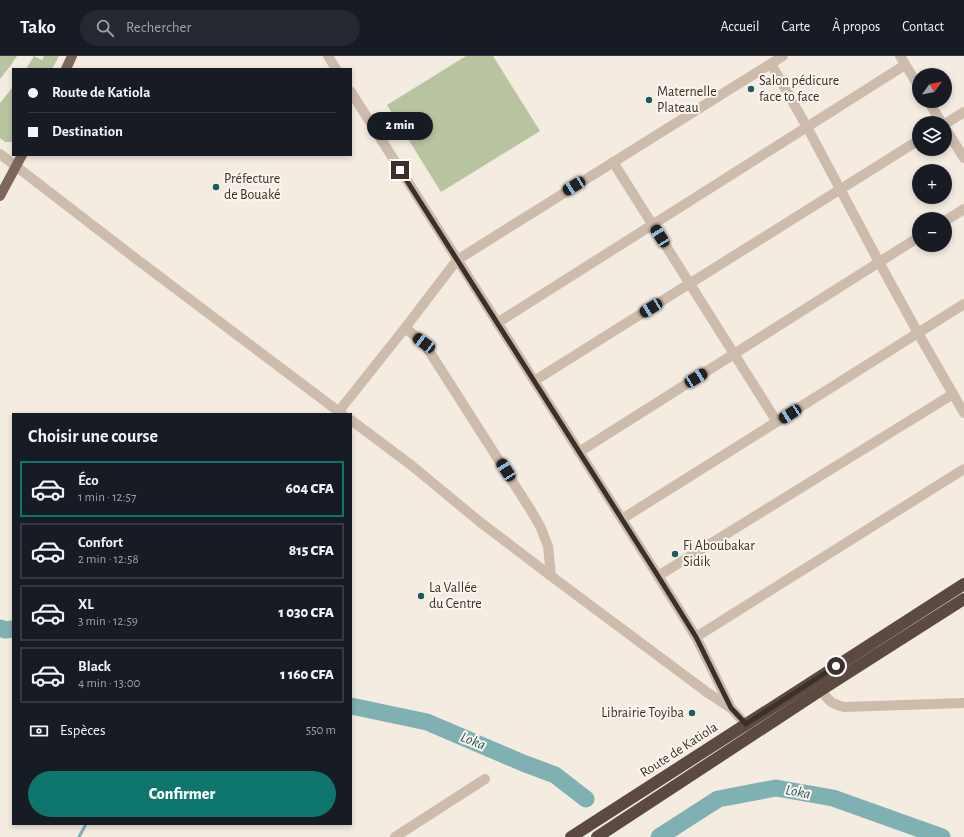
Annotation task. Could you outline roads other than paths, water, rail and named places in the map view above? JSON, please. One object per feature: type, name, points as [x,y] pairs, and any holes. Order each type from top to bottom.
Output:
[{"type":"highway","name":"Route de Katiola","points":[[571,837],[964,584]]},
{"type":"highway","name":"Route de Katiola","points":[[596,837],[821,690],[964,599]]},
{"type":"main road","points":[[66,68],[72,56]]},
{"type":"main road","points":[[0,196],[21,156]]},
{"type":"street","points":[[328,56],[335,68]]},
{"type":"street","points":[[0,154],[341,413],[457,260],[783,56]]},
{"type":"street","points":[[900,56],[912,76]]},
{"type":"street","points":[[771,64],[807,127],[879,262],[964,413]]},
{"type":"street","points":[[497,323],[905,65]]},
{"type":"street","points":[[352,94],[696,637],[731,708]]},
{"type":"street","points":[[952,120],[964,112]]},
{"type":"street","points":[[952,139],[964,158]]},
{"type":"street","points":[[534,381],[912,144]]},
{"type":"street","points":[[613,162],[777,422]]},
{"type":"street","points":[[952,217],[964,209]]},
{"type":"street","points":[[579,452],[912,241]]},
{"type":"street","points":[[622,519],[964,304]]},
{"type":"street","points":[[405,328],[424,343],[530,509],[540,526],[548,546],[551,576]]},
{"type":"street","points":[[658,576],[954,394]]},
{"type":"street","points":[[352,421],[411,465],[480,522],[551,576],[708,693],[731,708],[754,734]]},
{"type":"street","points":[[696,637],[964,469]]},
{"type":"street","points":[[821,690],[827,699],[833,704],[844,707],[964,703]]},
{"type":"street","points":[[395,837],[485,779]]},
{"type":"waterway","name":"Loka","points":[[0,628],[5,630],[12,629]]},
{"type":"waterway","name":"Loka","points":[[352,706],[427,722],[555,775],[586,799]]},
{"type":"waterway","name":"Loka","points":[[659,837],[718,799],[776,788],[833,798],[942,837]]},
{"type":"waterway","points":[[79,837],[85,825]]},
{"type":"place","name":"Salon pédicure face to face","points":[[751,89]]},
{"type":"place","name":"Maternelle Plateau","points":[[649,100]]},
{"type":"place","name":"Préfecture de Bouaké","points":[[216,187]]},
{"type":"place","name":"Fi Aboubakar Sidik","points":[[675,554]]},
{"type":"place","name":"La Vallée du Centre","points":[[421,596]]},
{"type":"place","name":"Librairie Toyiba","points":[[692,713]]}]
